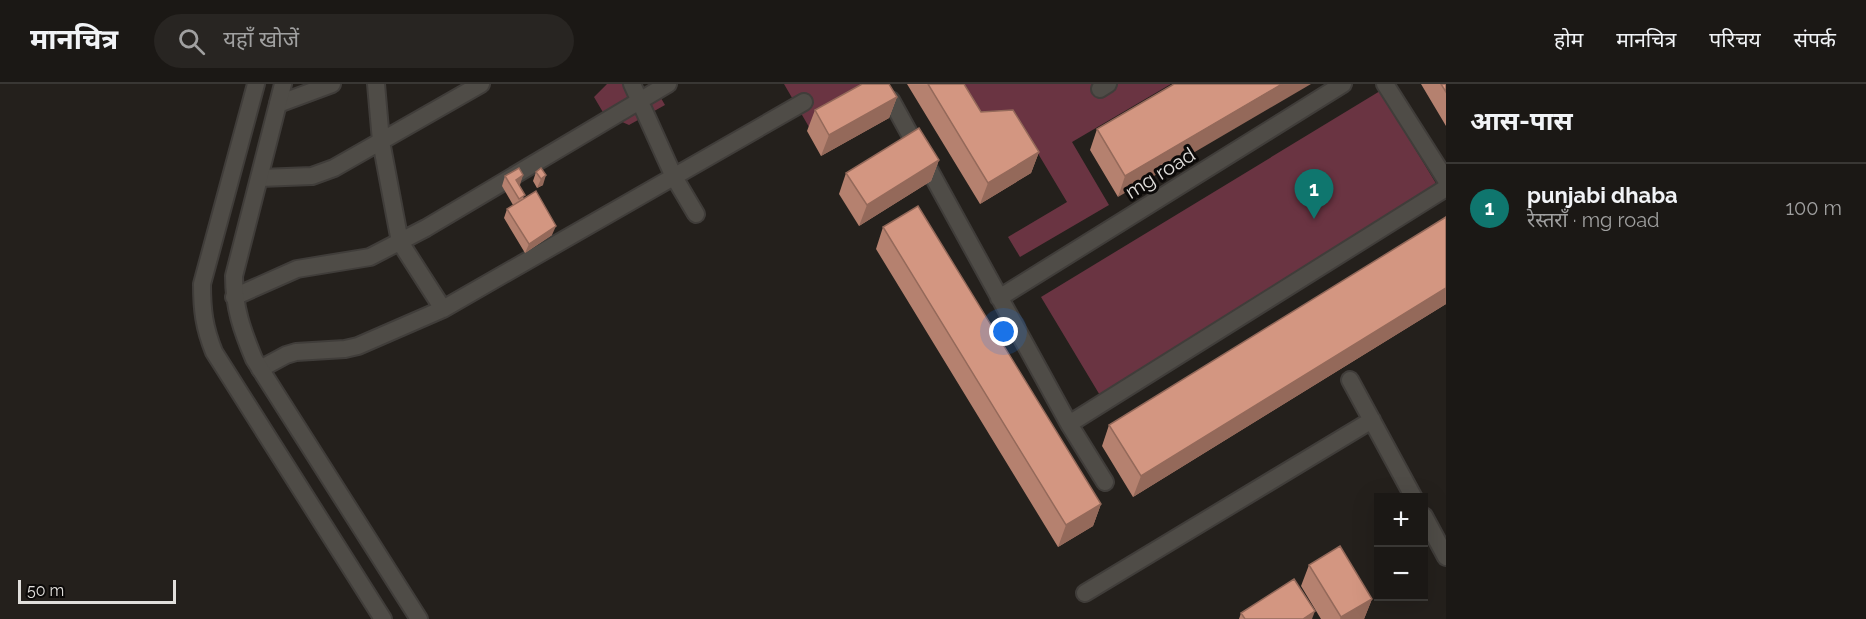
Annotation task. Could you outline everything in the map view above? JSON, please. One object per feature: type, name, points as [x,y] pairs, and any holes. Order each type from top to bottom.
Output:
[{"type":"street","points":[[256,84],[202,284],[205,330],[214,352],[383,619]]},
{"type":"street","points":[[283,84],[234,276],[234,297],[240,326],[260,369],[419,619]]},
{"type":"street","points":[[278,104],[332,84]]},
{"type":"street","points":[[376,84],[381,141],[399,242],[443,309]]},
{"type":"street","points":[[260,178],[312,176],[334,168],[481,84]]},
{"type":"street","points":[[632,84],[675,177],[696,214]]},
{"type":"street","points":[[234,297],[297,269],[370,257],[668,84]]},
{"type":"street","name":"mg road","points":[[999,298],[1343,84]]},
{"type":"street","points":[[1385,84],[1446,180]]},
{"type":"street","points":[[891,100],[1069,424],[1105,482]]},
{"type":"street","points":[[260,369],[296,352],[358,346],[443,309],[804,102]]},
{"type":"street","points":[[1069,424],[1446,188]]},
{"type":"street","points":[[1350,380],[1411,493]]},
{"type":"street","points":[[1085,593],[1372,420]]},
{"type":"street","points":[[1428,523],[1446,557]]},
{"type":"shaded area","points":[[607,84],[624,84],[632,106],[658,93],[665,105],[629,125],[604,114],[594,97]]},
{"type":"shaded area","points":[[784,84],[882,84],[809,127]]},
{"type":"shaded area","points":[[954,84],[1171,84],[1072,142],[1109,205],[1020,257],[1008,237],[1067,202],[1012,110],[980,128]]},
{"type":"shaded area","points":[[1380,91],[1440,190],[1101,397],[1041,297]]},
{"type":"building","points":[[862,84],[889,84],[897,97],[829,135],[815,110]]},
{"type":"building","points":[[928,84],[964,84],[981,112],[1013,110],[1039,152],[988,183]]},
{"type":"building","points":[[1174,84],[1282,84],[1125,176],[1097,129]]},
{"type":"building","points":[[919,128],[939,160],[867,205],[846,173]]},
{"type":"building","points":[[519,168],[523,175],[516,180],[525,195],[519,199],[505,176]]},
{"type":"building","points":[[541,168],[546,175],[541,179],[536,172]]},
{"type":"building","points":[[536,191],[556,226],[529,244],[507,209]]},
{"type":"building","points":[[918,206],[1101,504],[1066,525],[883,227]]},
{"type":"building","points":[[1446,217],[1446,288],[1141,476],[1109,425]]},
{"type":"building","points":[[1340,546],[1372,599],[1341,617],[1309,565]]},
{"type":"building","points":[[1294,579],[1315,611],[1303,619],[1245,619],[1241,613]]},
{"type":"place","name":"punjabi dhaba","points":[[1314,219]]}]
